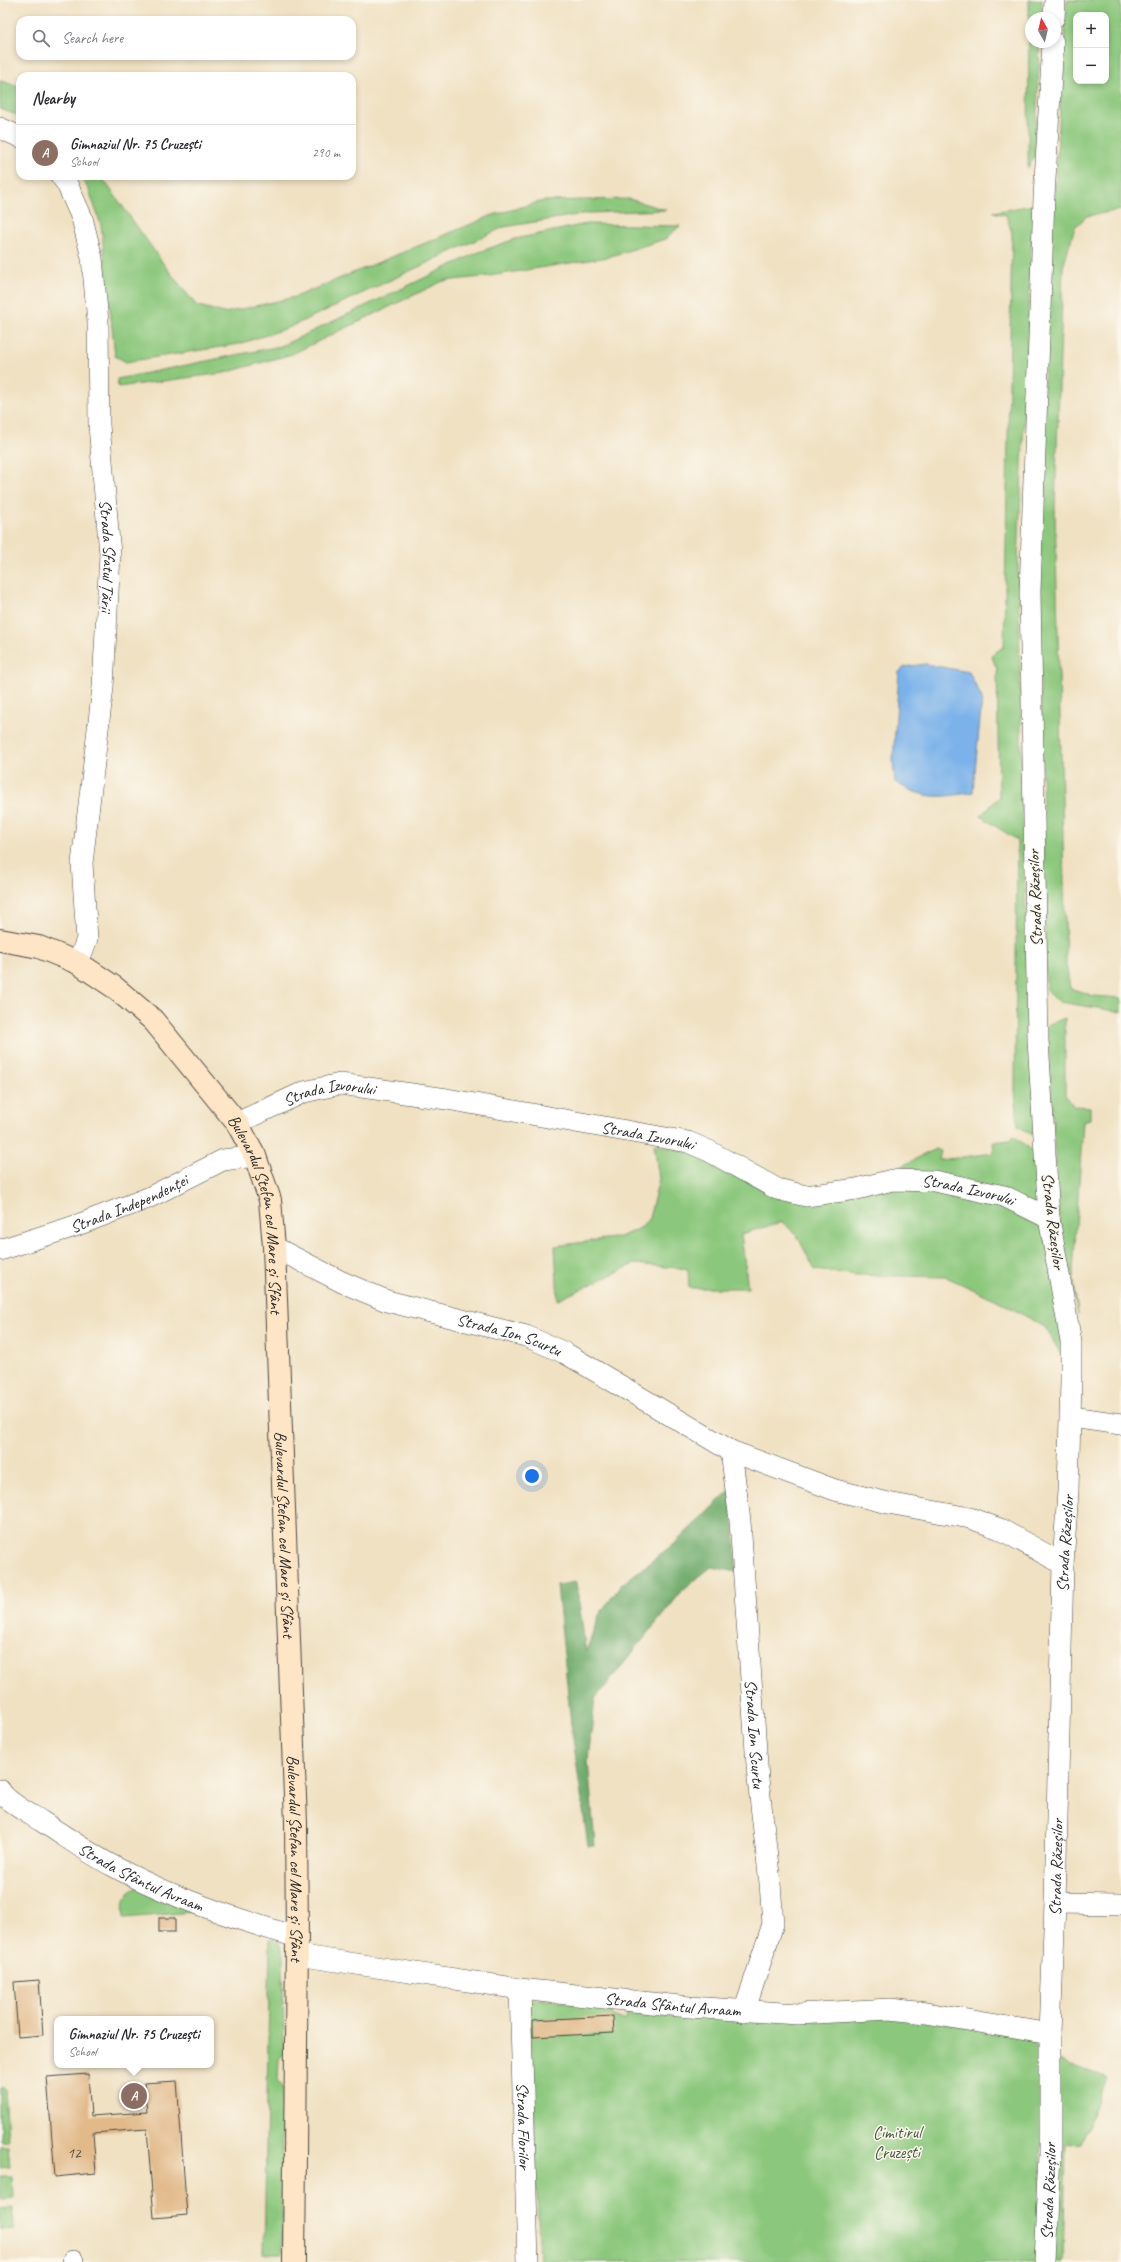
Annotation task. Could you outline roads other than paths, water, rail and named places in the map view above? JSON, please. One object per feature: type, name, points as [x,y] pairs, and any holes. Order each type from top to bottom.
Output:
[{"type":"street","points":[[1054,12],[1055,0]]},
{"type":"street","name":"Strada Răzeșilor","points":[[1045,2262],[1050,2154],[1050,2034],[1055,1904],[1063,1564],[1071,1417],[1071,1342],[1049,1218],[1038,1040],[1033,828],[1030,592],[1044,197],[1053,48]]},
{"type":"street","points":[[0,128],[16,135]]},
{"type":"street","name":"Strada Sfatul Țării","points":[[64,180],[82,218],[92,258],[98,322],[99,424],[110,554],[103,687],[82,864],[87,939],[78,963]]},
{"type":"street","name":"Bulevardul Ștefan cel Mare și Sfânt","points":[[0,940],[39,947],[78,963],[114,987],[153,1020],[237,1123],[255,1156],[270,1200],[274,1247],[296,1822],[297,1946],[294,2262]]},
{"type":"street","name":"Strada Izvorului","points":[[237,1123],[304,1092],[340,1084],[447,1099],[688,1142],[709,1151],[778,1189],[806,1196],[857,1189],[892,1180],[934,1181],[1004,1196],[1049,1218]]},
{"type":"street","name":"Strada Independenței","points":[[0,1250],[75,1226],[148,1198],[223,1160],[255,1156]]},
{"type":"street","name":"Strada Ion Scurtu","points":[[274,1247],[342,1282],[387,1301],[526,1336],[565,1353],[731,1451],[835,1490],[888,1503],[970,1518],[1000,1529],[1063,1564]]},
{"type":"street","points":[[1071,1417],[1121,1424]]},
{"type":"street","name":"Strada Ion Scurtu","points":[[731,1451],[740,1521],[758,1779],[770,1884],[772,1924],[744,2012]]},
{"type":"street","name":"Strada Sfântul Avraam","points":[[0,1790],[2,1794],[22,1808],[121,1870],[158,1888],[251,1924],[297,1946],[520,1989],[744,2012],[798,2014],[890,2009],[926,2013],[1050,2034]]},
{"type":"street","points":[[1055,1904],[1121,1904]]},
{"type":"street","name":"Strada Florilor","points":[[520,1989],[528,2262]]},
{"type":"water","points":[[925,664],[969,672],[982,698],[973,792],[951,796],[924,795],[905,788],[895,782],[893,761],[899,672],[905,667]]},
{"type":"place","name":"Gimnaziul Nr. 75 Cruzești","points":[[134,2096]]},
{"type":"park label","name":"Cimitirul Cruzești","points":[[897,2142]]}]
